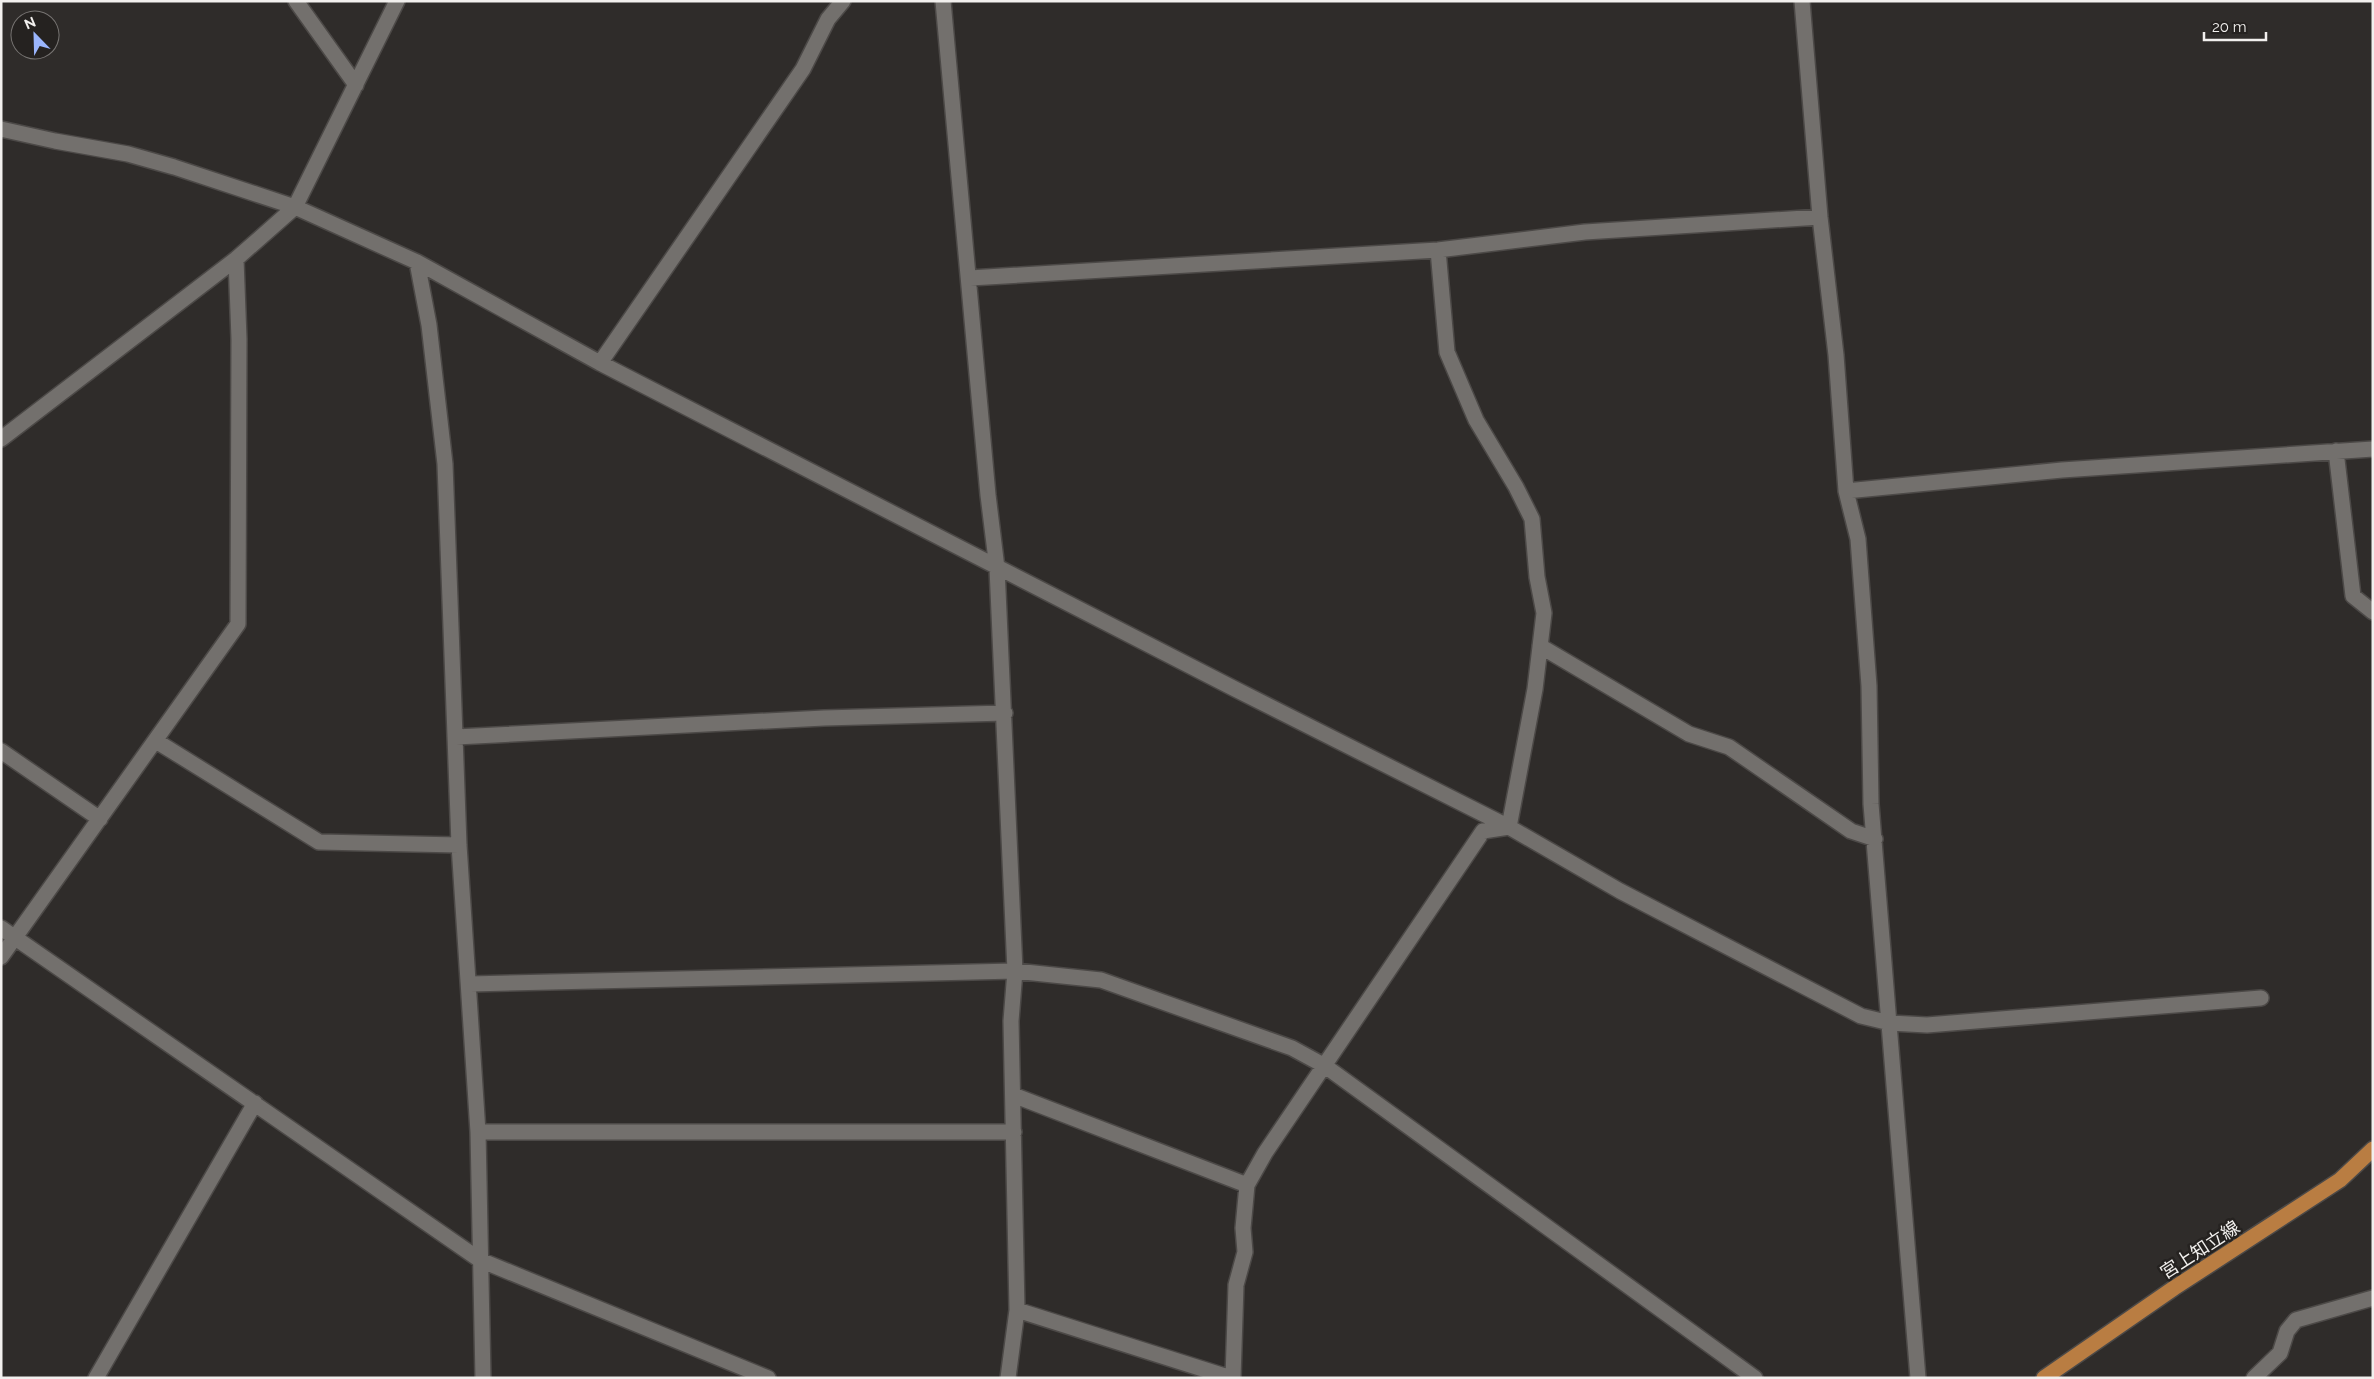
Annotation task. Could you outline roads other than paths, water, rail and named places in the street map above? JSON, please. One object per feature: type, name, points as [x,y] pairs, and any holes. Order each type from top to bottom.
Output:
[{"type":"main road","name":"宮上知立線","points":[[2044,1378],[2174,1288],[2340,1180],[2373,1149]]},
{"type":"street","points":[[296,1],[356,86]]},
{"type":"street","points":[[1,439],[236,259],[296,207],[397,1]]},
{"type":"street","points":[[600,363],[804,69],[828,20],[842,1]]},
{"type":"street","points":[[944,1],[988,495],[997,568],[1005,713],[1014,971],[1011,1021],[1017,1310],[1008,1378]]},
{"type":"street","points":[[1802,1],[1820,217],[1836,355],[1846,491],[1858,539],[1869,686],[1871,804],[1918,1378]]},
{"type":"street","points":[[1,129],[137,157],[174,167],[296,207],[417,262],[600,363],[997,568],[1509,827],[1620,891],[1862,1016],[1890,1023],[1927,1025],[2262,998]]},
{"type":"street","points":[[970,278],[1438,250],[1585,232],[1820,217]]},
{"type":"street","points":[[1438,250],[1447,352],[1476,420],[1516,487],[1532,519],[1537,577],[1544,613],[1536,688],[1509,827]]},
{"type":"street","points":[[1,957],[238,624],[239,339],[236,259]]},
{"type":"street","points":[[417,262],[430,325],[445,464],[459,845],[470,984],[478,1132],[483,1378]]},
{"type":"street","points":[[1846,491],[2062,470],[2373,449]]},
{"type":"street","points":[[2336,451],[2353,596],[2373,612]]},
{"type":"street","points":[[1540,646],[1689,734],[1730,748],[1851,831],[1875,839]]},
{"type":"street","points":[[456,737],[824,718],[1005,713]]},
{"type":"street","points":[[156,741],[320,842],[459,845]]},
{"type":"street","points":[[1,751],[100,818]]},
{"type":"street","points":[[1017,1310],[1232,1378],[1236,1285],[1245,1252],[1244,1228],[1247,1185],[1265,1153],[1483,831],[1509,827]]},
{"type":"street","points":[[1,928],[480,1260],[768,1378]]},
{"type":"street","points":[[470,984],[1014,971],[1101,980],[1283,1045],[1325,1066],[1755,1378]]},
{"type":"street","points":[[1013,1095],[1247,1185]]},
{"type":"street","points":[[96,1378],[255,1103]]},
{"type":"street","points":[[478,1132],[1014,1132]]},
{"type":"street","points":[[2254,1378],[2280,1353],[2286,1331],[2296,1320],[2373,1298]]}]
